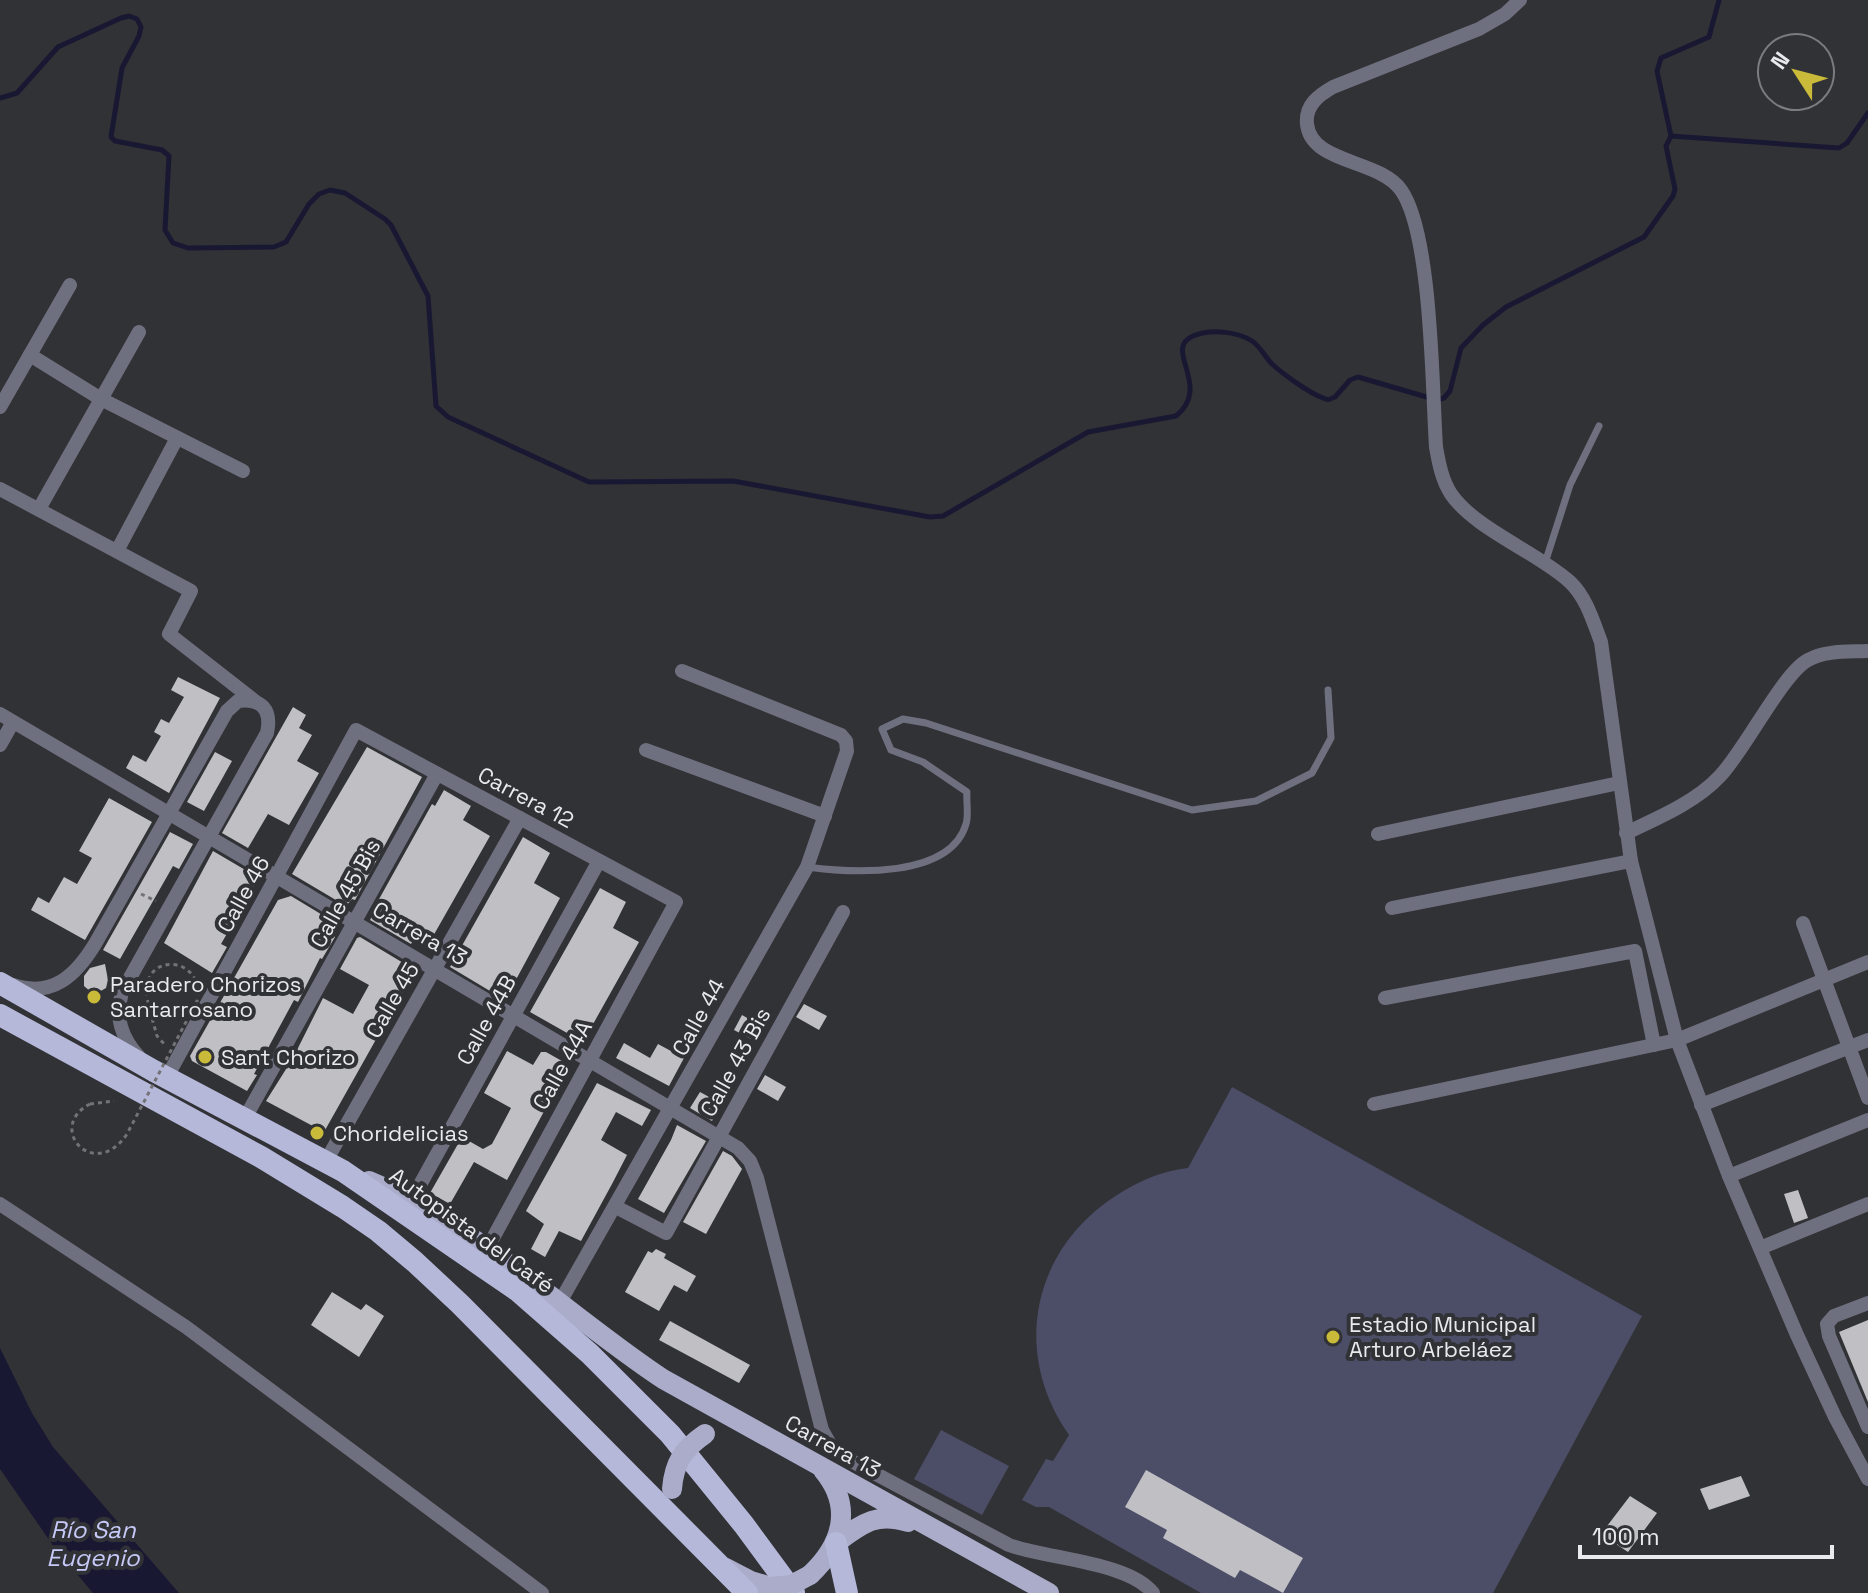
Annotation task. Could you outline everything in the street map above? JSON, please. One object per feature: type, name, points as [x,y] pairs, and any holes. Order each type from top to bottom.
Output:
[{"type":"highway","name":"Autopista del Café","points":[[0,982],[160,1074],[334,1166],[518,1291],[590,1354],[670,1434],[794,1593]]},
{"type":"highway","points":[[0,1015],[261,1157],[378,1231],[460,1304],[747,1593]]},
{"type":"highway","points":[[836,1543],[847,1593]]},
{"type":"main road","name":"Carrera 13","points":[[334,1166],[411,1201],[487,1249],[653,1372],[1049,1593]]},
{"type":"main road","points":[[686,1531],[675,1511],[672,1489],[680,1457],[705,1434],[721,1428],[739,1427],[756,1431]]},
{"type":"main road","points":[[716,1562],[733,1573],[771,1587],[791,1585],[810,1575],[825,1561],[836,1543],[840,1508],[837,1491],[820,1467]]},
{"type":"main road","name":"Carrera 13","points":[[836,1543],[876,1518],[892,1517],[938,1531]]},
{"type":"street","points":[[1520,0],[1505,14],[1479,29],[1333,87],[1311,104],[1306,119],[1308,134],[1317,146],[1380,172],[1399,187],[1410,205],[1418,230],[1423,266],[1440,471],[1452,495],[1472,515],[1572,584],[1590,610],[1601,642],[1631,861],[1677,1040],[1760,1248],[1835,1417],[1868,1479]]},
{"type":"street","points":[[0,407],[70,285]]},
{"type":"street","points":[[39,509],[139,332]]},
{"type":"street","points":[[30,355],[101,399],[243,471]]},
{"type":"street","points":[[117,551],[177,438]]},
{"type":"street","points":[[0,489],[191,591],[169,634],[266,709],[269,720],[267,733],[122,992],[120,1027],[126,1041],[160,1074]]},
{"type":"street","points":[[1626,833],[1705,790],[1720,777],[1746,745],[1794,671],[1807,660],[1825,654],[1868,651]]},
{"type":"street","name":"Calle 44","points":[[560,1302],[807,867],[847,751],[846,741],[841,735],[682,671]]},
{"type":"street","points":[[0,982],[19,987],[37,987],[73,976],[95,944],[227,711],[238,701],[257,703]]},
{"type":"street","name":"Carrera 13","points":[[0,714],[738,1148],[750,1161],[757,1178],[822,1430],[831,1446],[846,1458],[1009,1545],[1031,1553],[1113,1569],[1147,1585],[1153,1593]]},
{"type":"street","points":[[0,745],[13,722]]},
{"type":"street","name":"Carrera 12","points":[[356,730],[676,902]]},
{"type":"street","name":"Calle 46","points":[[160,1074],[179,1055],[356,730]]},
{"type":"street","points":[[646,750],[825,816]]},
{"type":"street","name":"Calle 45 Bis","points":[[245,1118],[437,774]]},
{"type":"street","points":[[1378,834],[1619,783]]},
{"type":"street","name":"Calle 45","points":[[334,1166],[435,969],[520,818]]},
{"type":"street","name":"Calle 44B","points":[[411,1201],[599,861]]},
{"type":"street","points":[[1392,908],[1631,861]]},
{"type":"street","name":"Calle 44A","points":[[487,1249],[676,902]]},
{"type":"street","name":"Calle 43 Bis","points":[[616,1207],[666,1233],[843,912]]},
{"type":"street","points":[[1803,923],[1868,1098]]},
{"type":"street","points":[[1385,998],[1635,951],[1654,1045]]},
{"type":"street","points":[[1374,1104],[1677,1040],[1868,962]]},
{"type":"street","points":[[1701,1105],[1868,1040]]},
{"type":"street","points":[[1729,1176],[1868,1120]]},
{"type":"street","points":[[0,1204],[186,1327],[542,1593]]},
{"type":"street","points":[[1760,1248],[1868,1204]]},
{"type":"street","points":[[1868,1303],[1834,1316],[1827,1324],[1829,1336],[1868,1427]]},
{"type":"lane","points":[[1545,563],[1570,485],[1599,426]]},
{"type":"lane","points":[[807,867],[848,872],[926,862],[949,850],[966,824],[967,792],[923,762],[891,750],[882,729],[903,719],[926,723],[1192,810],[1256,801],[1312,773],[1331,738],[1328,690]]},
{"type":"path","points":[[127,886],[168,908]]},
{"type":"path","points":[[90,1104],[80,1109],[74,1117],[71,1128],[73,1139],[89,1153],[111,1151],[127,1134],[197,1001],[199,989],[196,979],[190,971],[172,964],[150,975],[147,984],[157,1036],[179,1055]]},
{"type":"shaded area","name":"Estadio Municipal Arturo Arbeláez","points":[[1232,1087],[1642,1316],[1493,1593],[1201,1593],[1049,1507],[1036,1507],[1022,1500],[1046,1459],[1053,1461],[1069,1435],[1051,1404],[1040,1371],[1036,1339],[1039,1306],[1048,1275],[1064,1246],[1086,1220],[1114,1197],[1149,1178],[1188,1168]]},
{"type":"shaded area","points":[[941,1430],[1009,1466],[982,1515],[914,1479]]},
{"type":"water","name":"Río San Eugenio","points":[[0,1348],[32,1413],[53,1447],[179,1593],[93,1593],[54,1547],[0,1469]]},
{"type":"building","points":[[178,677],[220,698],[169,793],[126,768],[133,755],[146,762],[161,736],[154,732],[161,719],[169,723],[184,697],[171,690]]},
{"type":"building","points":[[293,707],[306,715],[299,728],[312,735],[297,761],[319,773],[289,825],[268,814],[248,848],[222,833]]},
{"type":"building","points":[[367,747],[422,777],[355,900],[352,899],[346,906],[292,874]]},
{"type":"building","points":[[215,752],[232,761],[204,811],[187,802]]},
{"type":"building","points":[[444,790],[471,806],[463,820],[490,836],[432,938],[419,930],[411,944],[370,920],[432,804],[435,806]]},
{"type":"building","points":[[109,798],[152,822],[85,940],[31,910],[38,897],[49,903],[64,877],[77,884],[92,858],[79,851]]},
{"type":"building","points":[[170,832],[193,844],[179,869],[173,866],[120,959],[103,950]]},
{"type":"building","points":[[523,837],[550,853],[534,883],[560,898],[505,1000],[450,967]]},
{"type":"building","points":[[213,851],[259,878],[221,944],[227,947],[212,973],[164,943]]},
{"type":"building","points":[[600,888],[626,902],[613,928],[639,942],[583,1042],[530,1012]]},
{"type":"building","points":[[291,896],[334,922],[335,937],[320,958],[298,1002],[294,1000],[247,1091],[192,1061],[190,1056],[278,900]]},
{"type":"building","points":[[360,937],[415,970],[324,1132],[266,1101],[293,1058],[323,998],[353,1014],[369,985],[340,969]]},
{"type":"building","points":[[105,964],[106,988],[91,992],[84,986],[84,976],[90,968]]},
{"type":"building","points":[[804,1004],[827,1016],[819,1030],[796,1017]]},
{"type":"building","points":[[742,1015],[765,1028],[757,1042],[734,1030]]},
{"type":"building","points":[[624,1043],[650,1058],[658,1044],[684,1058],[669,1086],[616,1058]]},
{"type":"building","points":[[507,1051],[533,1065],[541,1052],[546,1052],[569,1065],[507,1180],[474,1162],[450,1204],[430,1193],[462,1137],[483,1149],[492,1144],[511,1108],[484,1093]]},
{"type":"building","points":[[765,1075],[786,1087],[778,1101],[757,1089]]},
{"type":"building","points":[[597,1083],[651,1110],[642,1126],[616,1112],[601,1140],[627,1155],[581,1241],[559,1231],[545,1257],[531,1249],[544,1224],[526,1211]]},
{"type":"building","points":[[700,1092],[722,1104],[712,1121],[690,1108]]},
{"type":"building","points":[[677,1125],[706,1141],[664,1213],[638,1199]]},
{"type":"building","points":[[723,1151],[732,1156],[742,1169],[706,1234],[683,1222]]},
{"type":"building","points":[[1798,1190],[1808,1218],[1794,1223],[1784,1194]]},
{"type":"building","points":[[656,1249],[666,1254],[664,1258],[696,1276],[687,1292],[674,1285],[659,1311],[625,1292],[648,1251],[652,1253]]},
{"type":"building","points":[[332,1292],[361,1310],[366,1304],[384,1316],[359,1357],[311,1325]]},
{"type":"building","points":[[1868,1320],[1868,1402],[1839,1332]]},
{"type":"building","points":[[670,1321],[750,1365],[739,1383],[659,1340]]},
{"type":"building","points":[[1146,1470],[1303,1558],[1283,1593],[1240,1570],[1235,1578],[1163,1538],[1167,1530],[1125,1507]]},
{"type":"building","points":[[1741,1476],[1750,1496],[1709,1510],[1700,1489]]},
{"type":"building","points":[[1630,1496],[1657,1513],[1628,1552],[1601,1534]]},
{"type":"waterway","points":[[1671,136],[1657,71],[1661,58],[1709,37],[1719,0]]},
{"type":"waterway","points":[[0,98],[17,93],[58,47],[121,18],[129,16],[137,19],[141,27],[122,68],[111,137],[115,141],[162,150],[169,156],[165,230],[173,243],[188,248],[274,247],[286,242],[309,204],[319,194],[330,190],[345,193],[391,225],[428,296],[436,406],[448,417],[589,482],[733,481],[930,517],[943,516],[1088,432],[1176,416],[1190,393],[1182,350],[1185,342],[1193,336],[1207,332],[1238,335],[1255,343],[1283,373],[1327,399],[1335,397],[1350,380],[1358,377],[1437,400],[1444,398],[1450,391],[1461,348],[1483,325],[1506,307],[1644,237],[1675,189],[1666,146],[1671,136],[1839,148],[1847,143],[1868,113]]},
{"type":"place","name":"Paradero Chorizos Santarrosano","points":[[94,997]]},
{"type":"place","name":"Sant Chorizo","points":[[205,1057]]},
{"type":"place","name":"Choridelicias","points":[[317,1133]]},
{"type":"place","name":"Estadio Municipal Arturo Arbeláez","points":[[1333,1337]]}]
